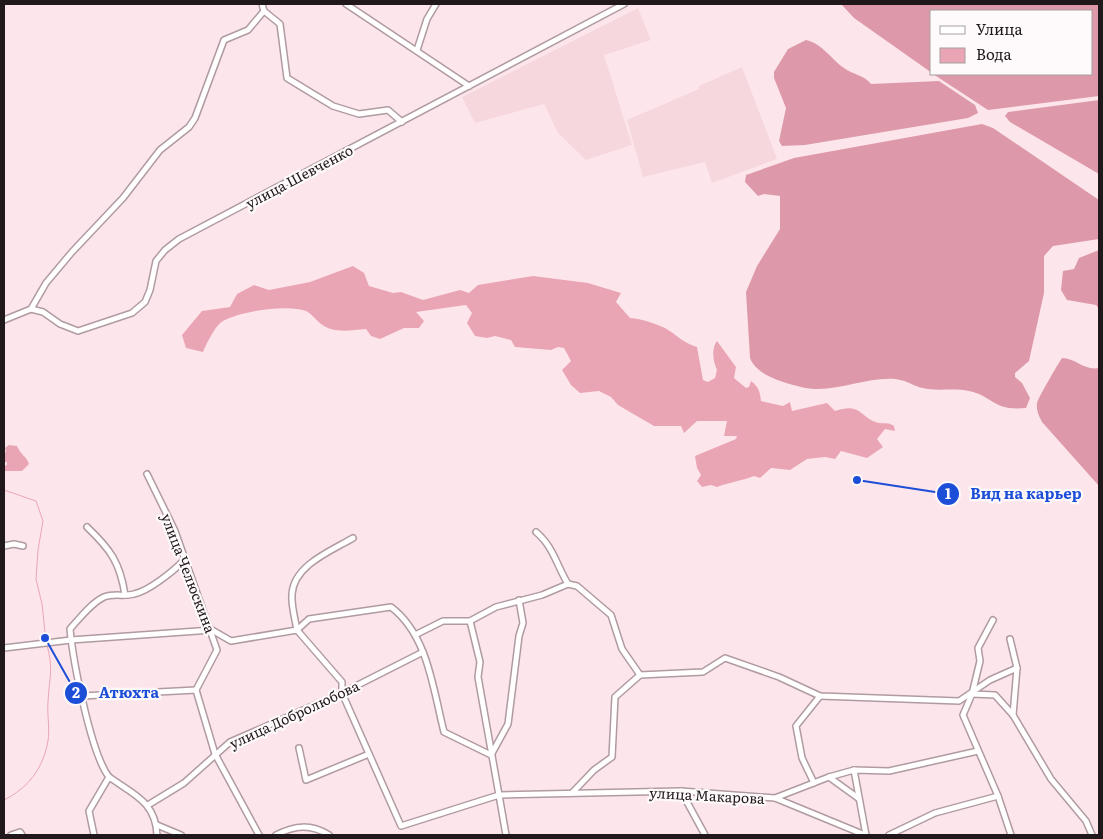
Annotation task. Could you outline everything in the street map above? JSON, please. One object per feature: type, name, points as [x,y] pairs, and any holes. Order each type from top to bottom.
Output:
[{"type":"street","points":[[262,4],[264,11],[280,24],[287,78],[333,106],[360,114],[388,110],[402,122]]},
{"type":"street","points":[[346,4],[469,86]]},
{"type":"street","points":[[417,50],[427,19],[436,4]]},
{"type":"street","name":"улица Шевченко","points":[[31,309],[43,312],[60,324],[78,331],[132,313],[145,302],[150,290],[156,261],[165,250],[179,239],[624,4]]},
{"type":"street","points":[[4,320],[31,309],[46,282],[123,198],[160,150],[189,127],[195,118],[224,40],[248,30],[264,11]]},
{"type":"street","name":"улица Челюскина","points":[[147,474],[175,531],[212,630],[217,650],[196,690]]},
{"type":"street","points":[[87,527],[112,554],[123,579],[125,595]]},
{"type":"street","points":[[536,532],[548,542],[557,566],[568,584]]},
{"type":"street","points":[[299,748],[306,780],[369,754],[342,693],[342,682],[297,630],[292,594],[297,576],[309,565],[353,538]]},
{"type":"street","points":[[4,546],[14,544],[23,546]]},
{"type":"street","points":[[157,835],[156,825],[148,805],[109,777],[101,767],[82,696],[70,629],[101,598],[110,595],[134,594],[146,590],[177,568],[185,559]]},
{"type":"street","points":[[415,635],[443,621],[470,621],[496,607],[542,595],[568,584],[577,586],[611,615],[622,650],[640,675]]},
{"type":"street","points":[[491,755],[508,724],[519,636],[523,623],[519,600]]},
{"type":"street","points":[[4,648],[52,644],[71,640],[212,630],[230,641],[297,630],[310,619],[391,607],[402,615],[424,652],[444,732],[491,755]]},
{"type":"street","points":[[993,620],[978,648],[980,661],[972,694],[963,714],[998,796],[1011,835]]},
{"type":"street","points":[[470,621],[480,662],[478,677],[506,835]]},
{"type":"street","points":[[1010,639],[1017,668],[1013,715]]},
{"type":"street","name":"улица Добролюбова","points":[[148,805],[184,783],[230,742],[342,693],[424,652]]},
{"type":"street","points":[[572,793],[594,770],[612,757],[615,697],[640,675],[703,672],[725,658],[779,677],[820,696],[960,700],[972,694],[990,680],[1017,668]]},
{"type":"street","points":[[82,696],[196,690],[215,754],[259,835]]},
{"type":"street","points":[[972,694],[995,694],[1013,715],[1050,779],[1086,821],[1092,835]]},
{"type":"street","points":[[814,783],[802,758],[796,726],[820,696]]},
{"type":"street","name":"улица Макарова","points":[[369,754],[401,826],[499,795],[681,791],[775,798],[829,777],[854,770],[889,770],[978,751]]},
{"type":"street","points":[[854,770],[866,835]]},
{"type":"street","points":[[94,835],[88,811],[109,777]]},
{"type":"street","points":[[829,777],[858,798]]},
{"type":"street","points":[[681,791],[705,835]]},
{"type":"street","points":[[889,835],[934,813],[998,796]]},
{"type":"street","points":[[775,798],[866,835]]},
{"type":"street","points":[[156,825],[181,835]]},
{"type":"street","points":[[276,835],[286,830],[309,826],[329,835]]},
{"type":"street","points":[[11,835],[20,832],[22,835]]},
{"type":"shaded area","points":[[841,4],[1099,4],[1099,96],[988,110],[935,75],[1093,75],[1093,10],[930,10],[930,72],[854,18]]},
{"type":"shaded area","points":[[638,8],[651,40],[604,55],[632,145],[586,160],[558,133],[544,104],[475,123],[462,97]]},
{"type":"shaded area","points":[[806,40],[822,48],[844,68],[865,78],[871,84],[939,81],[975,105],[978,113],[968,118],[805,145],[782,146],[779,141],[786,108],[774,78],[774,72],[788,49]]},
{"type":"shaded area","points":[[742,67],[777,159],[712,183],[705,162],[643,177],[627,120],[699,89],[699,86]]},
{"type":"shaded area","points":[[1099,100],[1099,174],[1010,122],[1005,116],[1008,112]]},
{"type":"shaded area","points":[[982,124],[993,128],[1099,200],[1099,239],[1053,246],[1044,256],[1044,293],[1029,361],[1015,373],[1015,377],[1022,383],[1030,398],[1026,408],[1000,406],[969,391],[933,390],[895,379],[813,389],[779,380],[764,374],[758,369],[750,358],[746,292],[757,266],[780,229],[780,196],[764,194],[758,196],[745,182],[746,175],[794,158]]},
{"type":"shaded area","points":[[1099,250],[1099,309],[1096,305],[1067,300],[1061,290],[1063,271],[1074,269],[1079,258]]},
{"type":"shaded area","points":[[1062,358],[1072,360],[1089,368],[1099,368],[1099,486],[1042,422],[1038,413],[1038,400]]},
{"type":"water","points":[[353,266],[364,273],[369,286],[393,293],[401,292],[423,300],[460,290],[469,293],[478,285],[533,276],[588,283],[621,293],[616,302],[630,318],[661,326],[697,347],[703,380],[708,382],[715,378],[717,370],[713,351],[717,341],[736,367],[734,378],[746,388],[749,387],[751,381],[754,383],[759,390],[761,401],[783,406],[790,402],[792,411],[827,403],[835,411],[850,408],[860,412],[872,421],[894,426],[895,431],[885,429],[877,439],[883,447],[867,458],[841,451],[835,459],[825,457],[807,459],[790,470],[771,468],[760,478],[754,476],[717,487],[711,485],[702,487],[697,481],[701,475],[697,468],[695,456],[736,439],[737,436],[724,436],[727,421],[697,421],[684,433],[681,426],[654,426],[618,405],[611,397],[599,391],[580,393],[571,385],[562,370],[571,361],[564,348],[558,347],[551,350],[515,347],[511,340],[495,336],[487,338],[475,336],[467,323],[472,313],[466,305],[416,312],[424,321],[419,328],[404,328],[380,339],[371,336],[366,329],[343,331],[331,329],[321,324],[306,311],[277,308],[241,314],[223,321],[214,330],[203,352],[186,348],[182,335],[202,311],[230,307],[237,294],[254,285],[269,290],[310,282]]},
{"type":"water","points":[[9,445],[17,446],[29,464],[22,471],[4,471],[4,466],[7,465],[7,462],[4,462],[5,448]]},
{"type":"waterway","points":[[4,490],[36,501],[43,521],[36,579],[42,604],[46,642]]},
{"type":"waterway","points":[[4,800],[27,783],[38,769],[46,751],[49,736],[48,707],[51,668],[47,645]]},
{"type":"place","name":"Вид на карьер","points":[[857,480]]},
{"type":"place","name":"Атюхта","points":[[45,638]]}]
